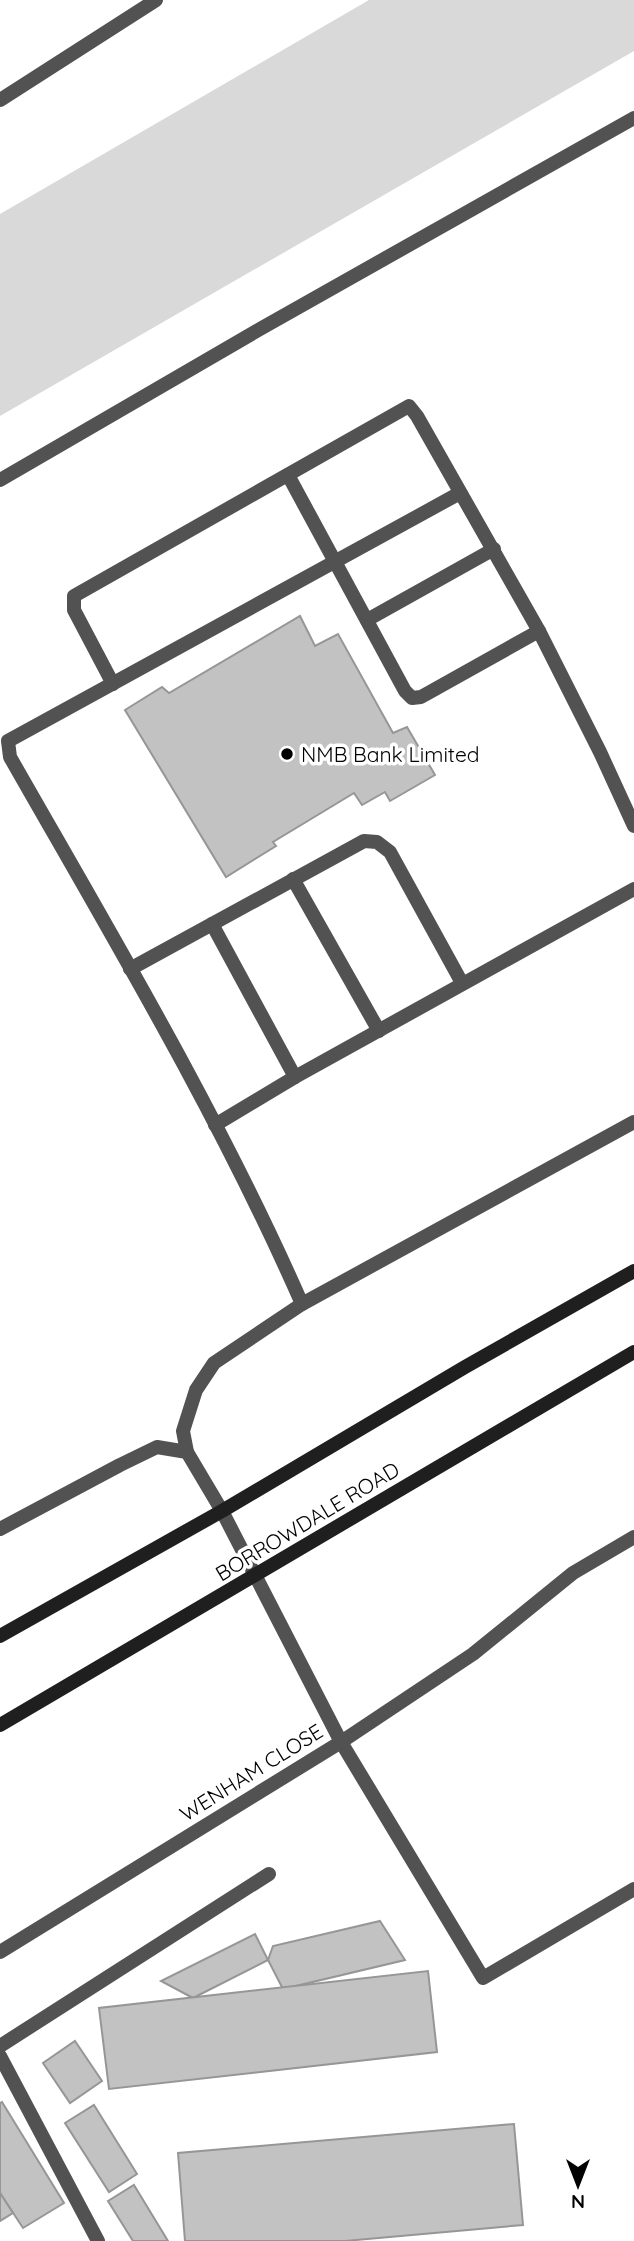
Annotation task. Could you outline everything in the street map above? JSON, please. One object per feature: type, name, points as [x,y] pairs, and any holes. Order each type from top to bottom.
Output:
[{"type":"main road","points":[[0,1636],[222,1511],[464,1367],[634,1271]]},
{"type":"main road","name":"BORROWDALE ROAD","points":[[0,1725],[634,1352]]},
{"type":"street","points":[[0,100],[156,0]]},
{"type":"street","points":[[0,480],[260,328],[634,118]]},
{"type":"street","points":[[113,684],[74,610],[74,596],[409,406],[539,631],[634,826]]},
{"type":"street","points":[[288,475],[405,691],[412,698],[421,697],[539,631]]},
{"type":"street","points":[[302,1304],[274,1239],[215,1125],[10,757],[8,741],[460,493]]},
{"type":"street","points":[[367,621],[494,549]]},
{"type":"street","points":[[130,969],[364,841],[377,842],[390,852],[463,984]]},
{"type":"street","points":[[293,879],[379,1031]]},
{"type":"street","points":[[215,1125],[295,1077],[634,889]]},
{"type":"street","points":[[212,924],[295,1077]]},
{"type":"street","points":[[0,1529],[157,1447],[187,1452],[183,1431],[196,1390],[214,1363],[302,1304],[634,1122]]},
{"type":"street","name":"WENHAM CLOSE","points":[[0,1952],[341,1742],[222,1511],[187,1452]]},
{"type":"street","points":[[634,1537],[573,1573],[472,1654],[341,1742],[483,1978],[634,1889]]},
{"type":"street","points":[[0,2046],[269,1874]]},
{"type":"street","points":[[0,2056],[98,2241]]},
{"type":"shaded area","points":[[369,0],[634,0],[634,51],[0,416],[0,214]]},
{"type":"building","name":"NMB Bank Limited","points":[[300,616],[315,646],[338,634],[393,733],[407,727],[435,775],[390,801],[385,792],[362,805],[354,793],[273,842],[276,846],[226,877],[125,710],[162,687],[169,693]]},
{"type":"building","points":[[380,1921],[405,1960],[283,1989],[268,1960],[273,1946]]},
{"type":"building","points":[[255,1934],[268,1960],[193,1998],[161,1981]]},
{"type":"building","points":[[428,1971],[437,2052],[109,2089],[99,2008]]},
{"type":"building","points":[[75,2041],[102,2081],[70,2103],[43,2063]]},
{"type":"building","points":[[2,2102],[64,2203],[23,2228],[0,2193]]},
{"type":"building","points":[[94,2105],[137,2174],[109,2192],[65,2123]]},
{"type":"building","points":[[514,2124],[523,2225],[345,2241],[185,2241],[178,2153]]},
{"type":"building","points":[[134,2185],[168,2241],[133,2241],[108,2201]]},
{"type":"building","points":[[0,2193],[13,2213],[0,2221]]},
{"type":"place","name":"NMB Bank Limited","points":[[287,754]]}]
